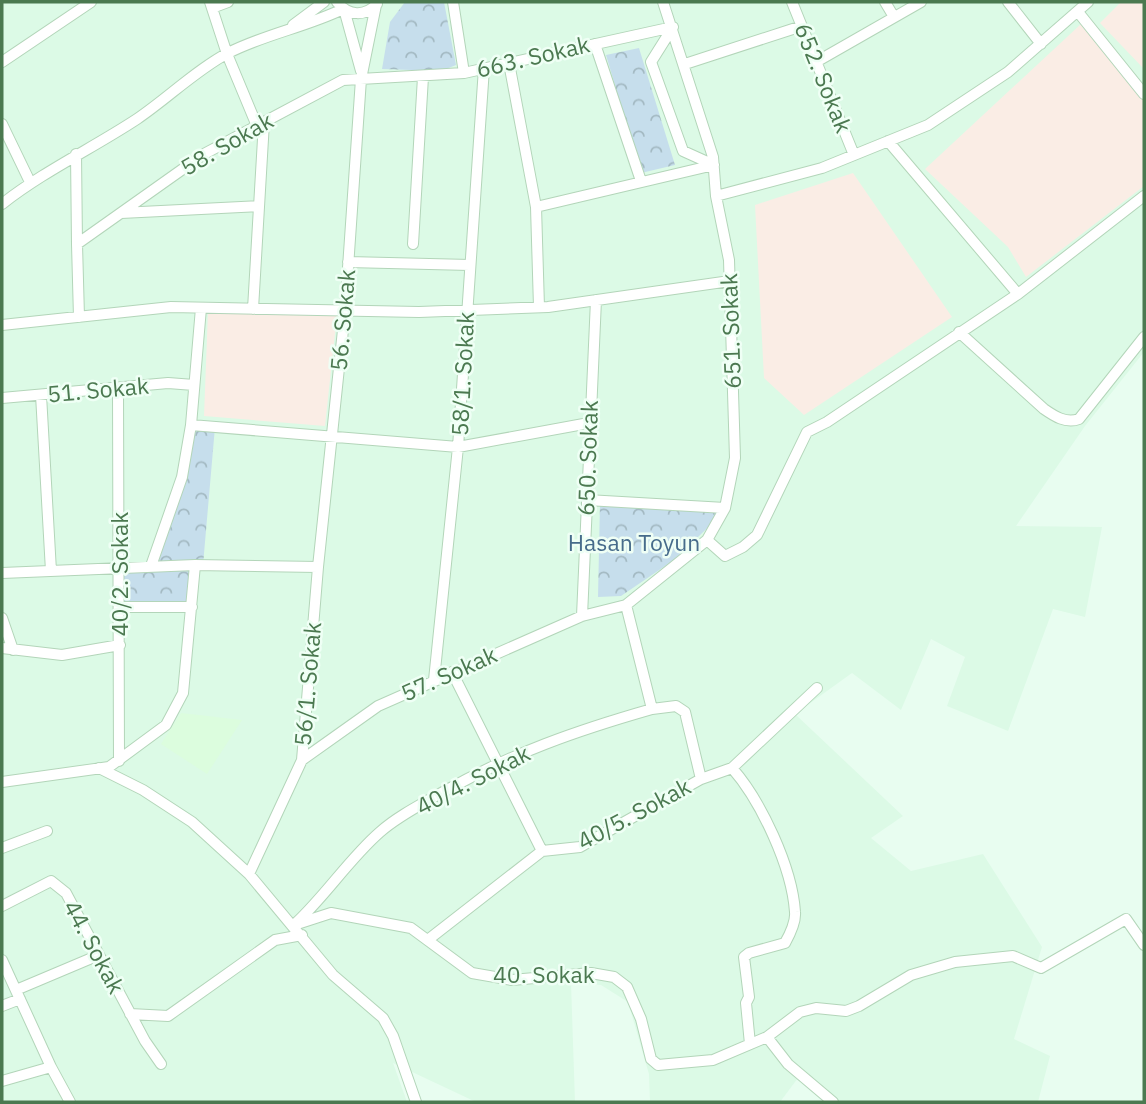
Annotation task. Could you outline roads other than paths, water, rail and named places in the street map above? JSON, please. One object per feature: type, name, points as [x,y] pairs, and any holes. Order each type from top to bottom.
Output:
[{"type":"street","points":[[2,62],[91,2]]},
{"type":"street","points":[[228,2],[211,5],[227,54],[261,124],[253,309]]},
{"type":"street","points":[[2,204],[30,182],[136,119],[227,54],[293,25],[324,2]]},
{"type":"street","name":"663. Sokak","points":[[453,2],[464,73],[673,27]]},
{"type":"street","name":"651. Sokak","points":[[608,609],[626,605],[707,540],[725,508],[735,458],[729,260],[716,196],[714,165],[664,2]]},
{"type":"street","name":"652. Sokak","points":[[792,2],[854,155]]},
{"type":"street","points":[[885,2],[894,18]]},
{"type":"street","points":[[816,62],[921,2]]},
{"type":"street","points":[[1008,2],[1041,44]]},
{"type":"street","points":[[716,196],[822,167],[928,125],[1008,72],[1088,2]]},
{"type":"street","points":[[293,25],[311,23],[341,7],[359,14],[378,3]]},
{"type":"street","name":"56. Sokak","points":[[318,567],[345,310],[361,76],[378,3]]},
{"type":"street","name":"56. Sokak","points":[[341,7],[361,76]]},
{"type":"street","points":[[1077,12],[1144,94]]},
{"type":"street","points":[[685,64],[802,26]]},
{"type":"street","points":[[673,27],[651,62],[683,151],[714,165]]},
{"type":"street","points":[[595,44],[641,181]]},
{"type":"street","points":[[509,62],[536,207],[539,307]]},
{"type":"street","name":"58/1. Sokak","points":[[434,680],[458,447],[484,68]]},
{"type":"street","name":"58. Sokak","points":[[77,244],[204,154],[343,80],[361,76],[424,77],[464,73]]},
{"type":"street","points":[[413,244],[424,77]]},
{"type":"street","points":[[2,124],[30,182]]},
{"type":"street","points":[[888,141],[1018,293]]},
{"type":"street","points":[[76,155],[79,317]]},
{"type":"street","points":[[536,207],[714,165]]},
{"type":"street","points":[[707,540],[725,556],[743,547],[757,535],[807,432],[828,422],[1018,293],[1144,196]]},
{"type":"street","points":[[121,213],[259,206]]},
{"type":"street","points":[[348,262],[470,265]]},
{"type":"street","points":[[2,325],[171,307],[466,310],[539,307],[730,281]]},
{"type":"street","name":"650. Sokak","points":[[582,616],[596,300]]},
{"type":"street","points":[[152,566],[182,477],[191,425],[201,308]]},
{"type":"street","points":[[959,332],[1044,409],[1055,417],[1073,421],[1079,419],[1144,337]]},
{"type":"street","name":"51. Sokak","points":[[2,398],[168,383],[194,385]]},
{"type":"street","name":"40/2. Sokak","points":[[118,388],[120,761]]},
{"type":"street","points":[[41,395],[51,571]]},
{"type":"street","points":[[191,425],[458,447],[589,423]]},
{"type":"street","points":[[587,500],[725,508]]},
{"type":"street","points":[[2,573],[195,565],[318,567]]},
{"type":"street","points":[[2,782],[109,767],[158,733],[180,703],[195,565]]},
{"type":"street","name":"56/1. Sokak","points":[[249,874],[302,760],[318,567]]},
{"type":"street","points":[[626,605],[652,709]]},
{"type":"street","points":[[120,607],[192,607]]},
{"type":"street","name":"57. Sokak","points":[[302,760],[378,706],[582,616],[608,609]]},
{"type":"street","points":[[2,618],[7,649],[62,655],[120,645]]},
{"type":"street","points":[[294,925],[331,913],[411,928],[429,939],[542,851],[452,672]]},
{"type":"street","name":"40/5. Sokak","points":[[542,851],[580,847],[701,779],[732,768],[817,688]]},
{"type":"street","name":"40/5. Sokak","points":[[652,709],[676,706],[685,712],[701,779]]},
{"type":"street","name":"40/4. Sokak","points":[[294,925],[321,899],[380,832],[496,763],[590,727],[652,709]]},
{"type":"street","points":[[99,768],[143,790],[192,822],[249,874],[333,975],[383,1018],[393,1036],[416,1102]]},
{"type":"street","points":[[732,768],[746,784],[789,877],[795,915],[785,943],[749,953],[744,957],[750,997],[746,1003],[750,1044]]},
{"type":"street","points":[[2,848],[47,831]]},
{"type":"street","name":"44. Sokak","points":[[2,906],[51,881],[57,883],[66,894],[130,1014],[161,1064]]},
{"type":"street","name":"40. Sokak","points":[[429,939],[472,973],[512,980],[591,973],[614,976],[628,987],[641,1019],[651,1059],[659,1065],[713,1060],[767,1037],[800,1012],[816,1008],[846,1011],[911,975],[955,961],[1013,956],[1041,968],[1126,919],[1144,945]]},
{"type":"street","points":[[130,1014],[167,1016],[275,940],[302,935]]},
{"type":"street","points":[[2,1006],[18,995],[99,956]]},
{"type":"street","points":[[2,960],[69,1102]]},
{"type":"street","points":[[767,1037],[788,1064],[833,1102]]},
{"type":"street","points":[[2,1081],[51,1068]]},
{"type":"park label","name":"Hasan Toyun","points":[[634,543]]}]
